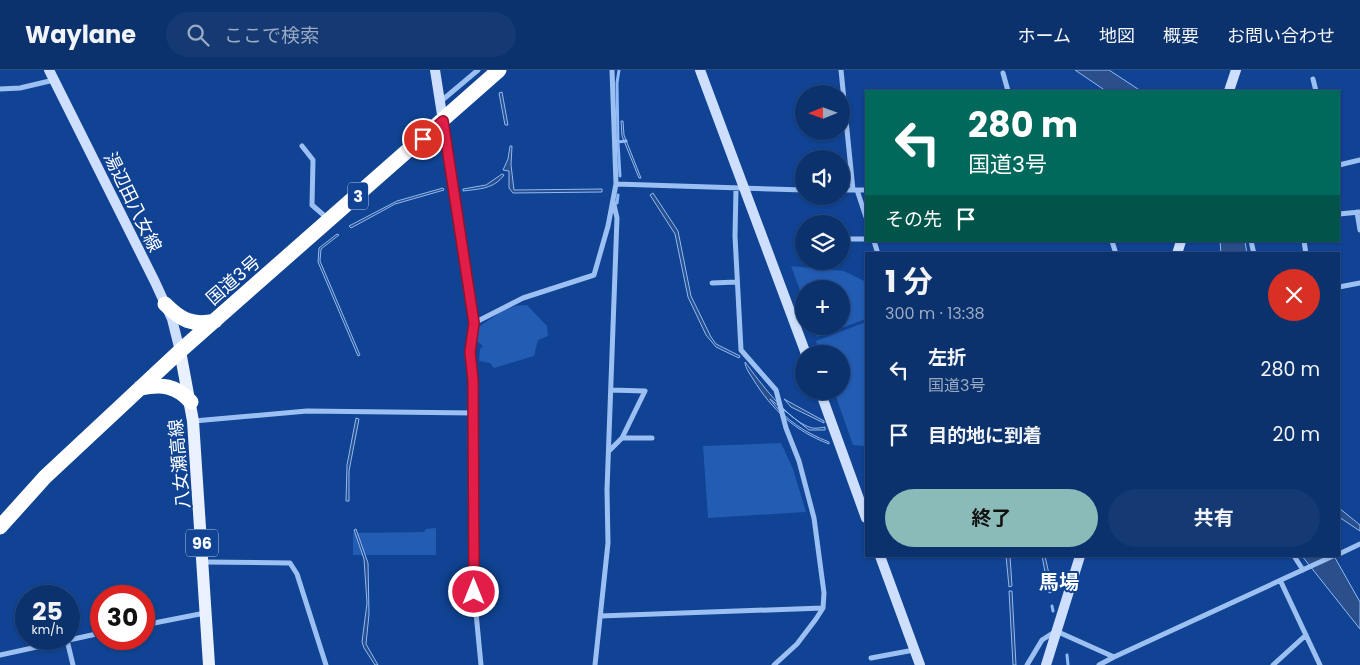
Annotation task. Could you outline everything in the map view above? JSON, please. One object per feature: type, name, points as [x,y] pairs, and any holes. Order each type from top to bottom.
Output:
[{"type":"highway","name":"国道3号","points":[[0,527],[45,477],[180,351],[499,70]]},
{"type":"highway","points":[[165,304],[188,322],[204,323],[215,320]]},
{"type":"highway","points":[[140,388],[169,386],[176,388],[191,402]]},
{"type":"main road","name":"八女瀬高線","points":[[180,351],[191,402],[193,421],[204,562],[209,665]]},
{"type":"street","points":[[435,70],[474,323],[470,352],[473,380],[474,592],[481,665]]},
{"type":"street","points":[[440,102],[478,70]]},
{"type":"street","points":[[474,323],[524,298],[594,276],[608,226],[616,184],[612,70]]},
{"type":"street","points":[[700,70],[741,190],[802,345]]},
{"type":"street","points":[[841,70],[855,190],[865,215]]},
{"type":"street","points":[[1229,90],[1234,70]]},
{"type":"street","points":[[0,89],[20,88],[53,73]]},
{"type":"street","name":"湯辺田八女線","points":[[53,73],[172,319],[180,351]]},
{"type":"street","points":[[1004,73],[1008,90]]},
{"type":"street","points":[[1313,79],[1316,90]]},
{"type":"street","points":[[302,146],[313,160],[312,205],[330,220]]},
{"type":"street","points":[[1340,165],[1360,160]]},
{"type":"street","points":[[616,184],[741,190],[795,190]]},
{"type":"street","points":[[741,190],[735,209],[741,350],[776,390],[786,428],[806,483],[819,552],[824,593],[824,608],[797,644],[774,665]]},
{"type":"street","points":[[850,190],[865,190]]},
{"type":"street","points":[[595,665],[608,543],[609,451],[617,218],[613,200]]},
{"type":"street","points":[[1340,214],[1358,212],[1360,230]]},
{"type":"street","points":[[850,239],[865,239]]},
{"type":"street","points":[[712,283],[737,282]]},
{"type":"street","points":[[1340,287],[1360,283]]},
{"type":"street","points":[[609,451],[622,438],[645,390],[611,390]]},
{"type":"street","points":[[823,400],[865,515]]},
{"type":"street","points":[[193,421],[307,411],[473,414]]},
{"type":"street","points":[[622,438],[652,438]]},
{"type":"street","points":[[1341,553],[1360,544]]},
{"type":"street","points":[[880,557],[920,665]]},
{"type":"street","points":[[1046,665],[1080,557]]},
{"type":"street","points":[[1295,557],[1304,570]]},
{"type":"street","points":[[1099,665],[1281,582],[1331,557]]},
{"type":"street","points":[[204,562],[290,564],[297,574],[326,665]]},
{"type":"street","points":[[1281,582],[1320,665]]},
{"type":"street","points":[[600,616],[824,608]]},
{"type":"street","points":[[155,623],[206,613]]},
{"type":"street","points":[[1056,631],[1114,657]]},
{"type":"street","points":[[1027,665],[1042,640],[1056,631]]},
{"type":"street","points":[[1273,665],[1306,635]]},
{"type":"street","points":[[0,656],[25,650]]},
{"type":"street","points":[[69,650],[73,665]]},
{"type":"street","points":[[871,658],[914,650]]},
{"type":"shaded area","points":[[1075,70],[1109,70],[1139,90],[1105,90]]},
{"type":"shaded area","points":[[502,92],[508,125],[505,125],[499,93]]},
{"type":"shaded area","points":[[621,121],[623,121],[624,135],[641,178],[639,178],[622,136]]},
{"type":"shaded area","points":[[510,146],[512,146],[511,165],[514,190],[602,189],[602,192],[513,193],[509,188],[509,171],[503,170],[508,159]]},
{"type":"shaded area","points":[[502,174],[504,175],[500,180],[491,186],[463,191],[463,189],[486,185]]},
{"type":"shaded area","points":[[443,188],[444,190],[395,204],[351,228],[349,226],[397,201]]},
{"type":"shaded area","points":[[653,193],[678,231],[691,296],[711,337],[716,344],[740,356],[739,358],[716,347],[706,335],[688,297],[675,234],[650,195]]},
{"type":"shaded area","points":[[337,234],[339,235],[321,249],[320,261],[360,355],[358,356],[318,262],[319,248]]},
{"type":"shaded area","points":[[1220,242],[1245,242],[1247,252],[1221,252]]},
{"type":"shaded area","points":[[791,266],[795,266],[795,270],[844,271],[865,282],[865,319],[850,325],[850,280],[796,280]]},
{"type":"shaded area","points":[[527,305],[547,326],[548,336],[538,340],[534,356],[494,368],[490,363],[479,361],[480,349],[483,346],[475,340],[477,328],[502,311],[515,306]]},
{"type":"shaded area","points":[[865,322],[865,446],[853,445],[837,400],[850,400],[850,345],[817,345],[816,341],[832,335],[850,335],[850,328]]},
{"type":"shaded area","points":[[745,362],[774,399],[792,416],[809,427],[825,427],[825,430],[809,430],[770,399],[782,413],[796,425],[829,442],[829,444],[805,433],[776,410],[760,390],[748,371]]},
{"type":"shaded area","points":[[784,399],[824,421],[824,423],[791,407]]},
{"type":"shaded area","points":[[356,418],[359,419],[349,471],[349,501],[346,501],[347,465]]},
{"type":"shaded area","points":[[781,443],[793,469],[806,512],[708,518],[703,446]]},
{"type":"shaded area","points":[[1340,509],[1360,525],[1360,531],[1340,518]]},
{"type":"shaded area","points":[[436,528],[436,555],[353,555],[353,533],[424,532],[426,529]]},
{"type":"shaded area","points":[[356,529],[368,563],[369,614],[366,644],[378,665],[375,665],[362,642],[367,603],[364,559],[354,530]]},
{"type":"shaded area","points":[[1006,557],[1010,557],[1012,586],[1009,587]]},
{"type":"shaded area","points":[[1042,557],[1045,557],[1053,592],[1049,593]]},
{"type":"shaded area","points":[[1303,557],[1335,557],[1360,602],[1360,629]]},
{"type":"shaded area","points":[[1009,591],[1012,591],[1016,665],[1013,665]]},
{"type":"waterway","points":[[619,70],[617,83],[618,142],[626,141]]},
{"type":"waterway","points":[[618,142],[620,176]]},
{"type":"waterway","points":[[617,203],[618,195]]},
{"type":"waterway","points":[[1052,606],[1053,611]]},
{"type":"waterway","points":[[1067,655],[1068,665]]},
{"type":"district","name":"馬場","points":[[1059,582]]},
{"type":"route","points":[[423,139],[443,121],[474,323],[470,352],[473,380],[474,592]]}]
